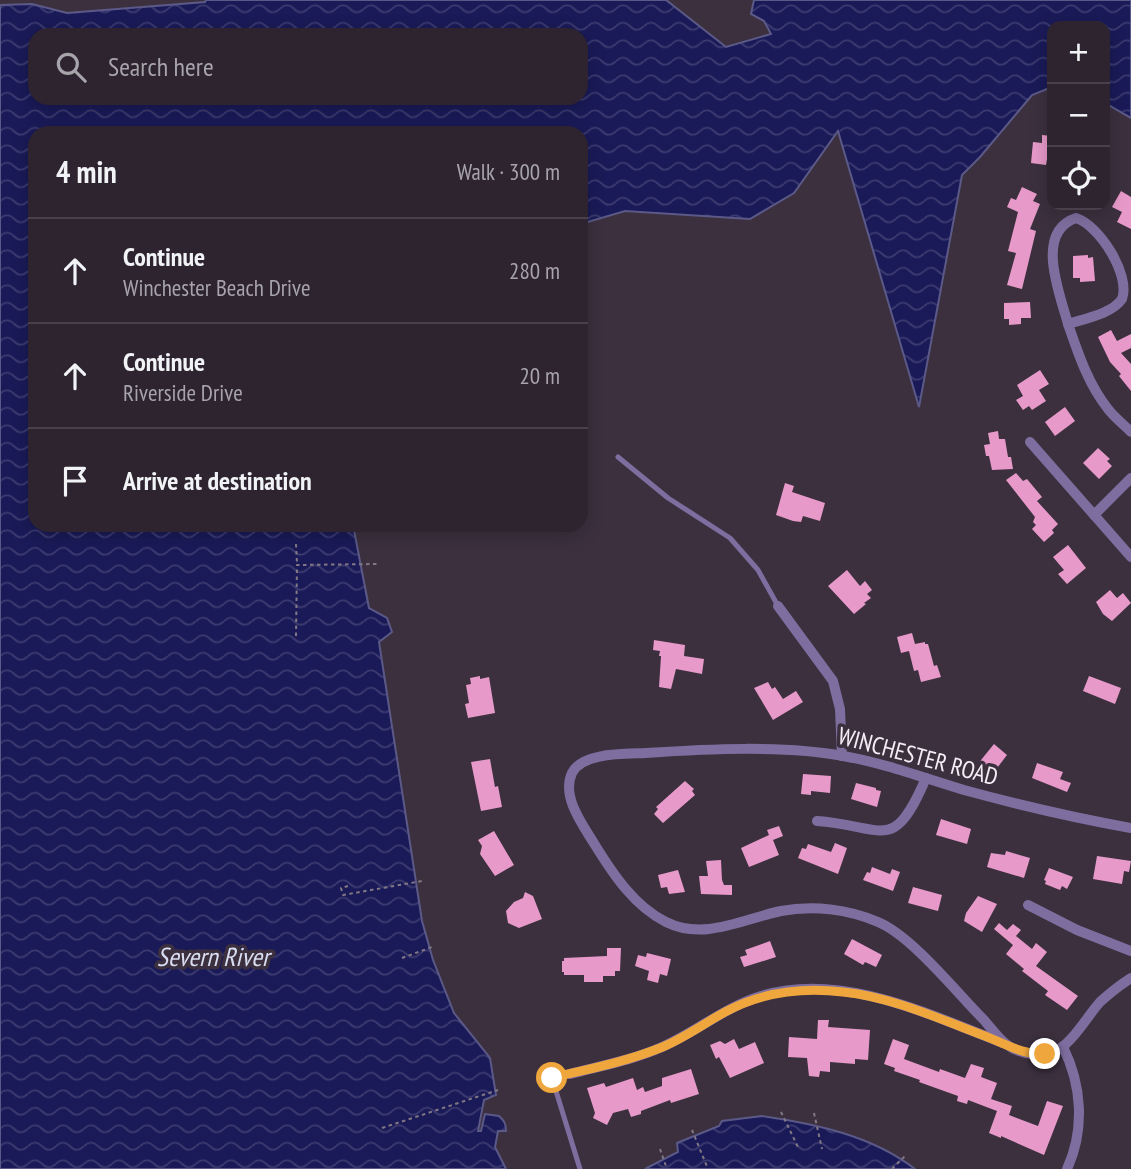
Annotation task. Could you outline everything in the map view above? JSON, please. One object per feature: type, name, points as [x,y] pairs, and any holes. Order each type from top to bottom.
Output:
[{"type":"street","points":[[1068,324],[1107,310],[1121,301],[1126,289],[1120,264],[1103,236],[1088,222],[1076,218],[1066,221],[1058,229],[1054,242],[1055,275],[1068,324],[1084,369],[1108,409],[1131,432]]},
{"type":"street","points":[[1030,442],[1131,557]]},
{"type":"street","points":[[1094,515],[1131,478]]},
{"type":"street","points":[[778,606],[833,681],[840,709],[842,756]]},
{"type":"street","name":"WINCHESTER ROAD","points":[[1006,1044],[940,973],[882,923],[837,910],[797,909],[725,927],[694,929],[677,927],[652,914],[620,881],[585,829],[569,793],[572,774],[577,766],[585,761],[606,755],[632,753],[789,751],[842,756],[1079,818],[1131,828]]},
{"type":"street","points":[[817,821],[887,832],[901,824],[912,810],[926,778]]},
{"type":"street","points":[[1028,905],[1077,930],[1131,951]]},
{"type":"street","points":[[570,1074],[662,1047],[724,1012],[762,996],[797,990],[847,992],[874,998],[931,1015],[1022,1052],[1036,1055],[1054,1052],[1063,1046],[1101,1002],[1131,978]]},
{"type":"street","points":[[1063,1046],[1073,1066],[1079,1113],[1077,1144],[1068,1169]]},
{"type":"lane","points":[[618,457],[668,498],[730,538],[758,570],[778,606]]},
{"type":"lane","points":[[570,1074],[552,1078],[580,1169]]},
{"type":"path","points":[[296,544],[296,636]]},
{"type":"path","points":[[297,565],[378,564]]},
{"type":"path","points":[[348,886],[341,888],[343,895],[422,881]]},
{"type":"path","points":[[402,958],[432,947]]},
{"type":"path","points":[[382,1128],[498,1090]]},
{"type":"path","points":[[781,1112],[798,1147],[801,1146]]},
{"type":"path","points":[[814,1113],[822,1149]]},
{"type":"path","points":[[692,1130],[708,1169]]},
{"type":"path","points":[[660,1149],[667,1169]]},
{"type":"path","points":[[892,1169],[906,1155]]},
{"type":"water","name":"Severn River","points":[[206,0],[666,0],[726,47],[771,34],[764,21],[751,14],[754,0],[1131,0],[1131,118],[1110,106],[1110,21],[1047,21],[1047,89],[1032,95],[962,175],[919,407],[838,131],[794,193],[750,219],[625,211],[588,222],[588,126],[28,126],[28,532],[354,532],[369,608],[387,618],[392,632],[379,642],[422,921],[433,960],[454,1013],[490,1058],[496,1095],[484,1100],[478,1131],[481,1131],[485,1114],[499,1116],[503,1121],[506,1131],[498,1131],[495,1147],[506,1169],[0,1169],[0,5],[32,4],[67,13]]},
{"type":"water","points":[[762,1116],[822,1127],[861,1139],[898,1157],[915,1169],[645,1169],[678,1152],[677,1143],[719,1126],[722,1121]]},
{"type":"building","points":[[1042,135],[1047,136],[1046,165],[1031,163],[1033,142],[1042,143]]},
{"type":"building","points":[[1022,187],[1037,194],[1033,201],[1040,204],[1030,229],[1036,231],[1022,289],[1007,285],[1016,253],[1008,251],[1018,212],[1007,207],[1011,198],[1016,200]]},
{"type":"building","points":[[1121,191],[1131,197],[1131,229],[1117,222],[1122,212],[1112,207]]},
{"type":"building","points":[[1088,255],[1088,258],[1093,257],[1095,281],[1080,282],[1080,278],[1073,278],[1073,256]]},
{"type":"building","points":[[1030,302],[1031,318],[1021,318],[1021,324],[1009,325],[1009,319],[1004,319],[1004,303]]},
{"type":"building","points":[[1111,330],[1117,341],[1131,334],[1131,348],[1121,353],[1131,364],[1131,391],[1110,362],[1098,337]]},
{"type":"building","points":[[1040,370],[1049,384],[1039,390],[1046,401],[1032,410],[1029,406],[1023,410],[1016,400],[1023,396],[1017,385]]},
{"type":"building","points":[[1065,407],[1075,421],[1055,436],[1045,422]]},
{"type":"building","points":[[998,431],[999,439],[1005,439],[1013,469],[992,470],[989,456],[986,456],[984,445],[990,444],[988,433]]},
{"type":"building","points":[[1098,448],[1110,459],[1107,461],[1112,466],[1099,479],[1083,463]]},
{"type":"building","points":[[1016,473],[1023,481],[1027,479],[1042,497],[1037,501],[1058,524],[1052,530],[1054,533],[1044,542],[1032,529],[1036,525],[1033,522],[1035,517],[1006,480]]},
{"type":"building","points":[[785,483],[794,486],[792,492],[825,503],[820,521],[803,516],[801,522],[793,521],[776,515]]},
{"type":"building","points":[[1068,545],[1086,568],[1067,584],[1058,574],[1064,570],[1053,557]]},
{"type":"building","points":[[847,570],[860,586],[865,581],[872,590],[867,594],[871,598],[854,614],[828,586]]},
{"type":"building","points":[[1110,590],[1117,598],[1123,593],[1131,603],[1112,621],[1103,614],[1096,602]]},
{"type":"building","points":[[912,633],[915,644],[928,644],[934,666],[937,665],[941,677],[921,682],[918,670],[914,671],[909,651],[901,653],[897,637]]},
{"type":"building","points":[[654,640],[685,645],[684,656],[704,659],[702,674],[676,669],[671,689],[659,687],[661,656],[660,651],[653,650]]},
{"type":"building","points":[[480,676],[480,679],[489,677],[495,713],[468,718],[465,704],[469,703],[466,685],[471,684],[470,678]]},
{"type":"building","points":[[1089,676],[1121,688],[1115,704],[1083,691]]},
{"type":"building","points":[[768,682],[783,699],[796,691],[803,702],[773,720],[754,688]]},
{"type":"building","points":[[994,744],[1007,755],[991,776],[977,765]]},
{"type":"building","points":[[490,759],[502,807],[481,811],[471,762]]},
{"type":"building","points":[[1037,763],[1063,772],[1060,779],[1071,783],[1067,792],[1032,778]]},
{"type":"building","points":[[803,774],[831,776],[830,793],[811,791],[811,795],[801,794]]},
{"type":"building","points":[[685,781],[694,789],[692,791],[695,795],[663,823],[654,814],[658,809],[656,807]]},
{"type":"building","points":[[856,783],[881,791],[877,807],[851,799]]},
{"type":"building","points":[[941,819],[971,829],[967,844],[936,835]]},
{"type":"building","points":[[779,826],[783,836],[773,840],[779,855],[749,867],[741,848],[769,835],[767,830]]},
{"type":"building","points":[[494,831],[514,865],[495,876],[480,854],[482,846],[478,840]]},
{"type":"building","points":[[835,843],[847,848],[838,874],[798,858],[802,848],[806,849],[808,844],[831,852]]},
{"type":"building","points":[[1006,851],[1030,858],[1024,878],[987,867],[991,853],[1005,855]]},
{"type":"building","points":[[1097,856],[1131,861],[1129,872],[1124,871],[1122,884],[1093,879]]},
{"type":"building","points":[[721,860],[722,880],[724,885],[732,885],[732,895],[701,894],[699,876],[708,876],[706,861]]},
{"type":"building","points":[[872,867],[890,874],[892,869],[900,872],[893,891],[863,880]]},
{"type":"building","points":[[1049,868],[1073,877],[1067,889],[1062,886],[1060,890],[1045,884]]},
{"type":"building","points":[[678,870],[685,892],[669,894],[667,887],[661,888],[658,875]]},
{"type":"building","points":[[913,887],[942,895],[938,911],[908,903]]},
{"type":"building","points":[[525,892],[533,896],[542,919],[519,928],[508,923],[506,911],[514,902],[523,898]]},
{"type":"building","points":[[978,896],[997,904],[982,932],[964,921],[966,913]]},
{"type":"building","points":[[999,923],[1007,930],[1013,924],[1021,930],[1016,936],[1032,949],[1036,943],[1047,952],[1036,966],[1078,996],[1067,1010],[1045,995],[1048,991],[1022,971],[1024,969],[1006,954],[1013,945],[994,929]]},
{"type":"building","points":[[852,939],[882,955],[876,967],[865,962],[863,965],[844,954]]},
{"type":"building","points":[[770,941],[776,957],[744,967],[740,957],[747,955],[745,950]]},
{"type":"building","points":[[607,948],[621,948],[620,971],[615,971],[615,976],[603,976],[603,982],[584,982],[584,975],[564,975],[562,972],[564,958],[607,956]]},
{"type":"building","points":[[647,953],[671,959],[667,976],[660,974],[658,983],[647,980],[649,971],[635,966],[638,955],[646,957]]},
{"type":"building","points":[[818,1020],[829,1020],[828,1027],[870,1030],[868,1060],[855,1059],[855,1064],[830,1062],[830,1072],[820,1071],[819,1077],[809,1076],[807,1058],[788,1057],[789,1037],[817,1039]]},
{"type":"building","points":[[734,1039],[739,1049],[755,1042],[764,1063],[730,1078],[719,1057],[716,1059],[710,1045],[720,1041],[725,1044]]},
{"type":"building","points":[[893,1039],[909,1045],[904,1059],[939,1072],[940,1069],[965,1078],[971,1064],[984,1068],[981,1077],[997,1083],[991,1099],[1012,1106],[1009,1115],[1038,1126],[1047,1101],[1063,1106],[1044,1155],[989,1133],[997,1111],[968,1100],[967,1104],[957,1101],[958,1096],[919,1082],[920,1080],[894,1071],[895,1068],[884,1064]]},
{"type":"building","points":[[691,1069],[699,1094],[671,1103],[670,1100],[631,1117],[628,1109],[613,1113],[607,1125],[593,1118],[595,1113],[587,1088],[604,1083],[606,1087],[633,1078],[637,1090],[643,1087],[645,1092],[662,1086],[662,1078]]},
{"type":"route","points":[[552,1078],[640,1055],[662,1047],[744,1002],[797,990],[820,989],[874,998],[931,1015],[1022,1052],[1045,1054]]}]
